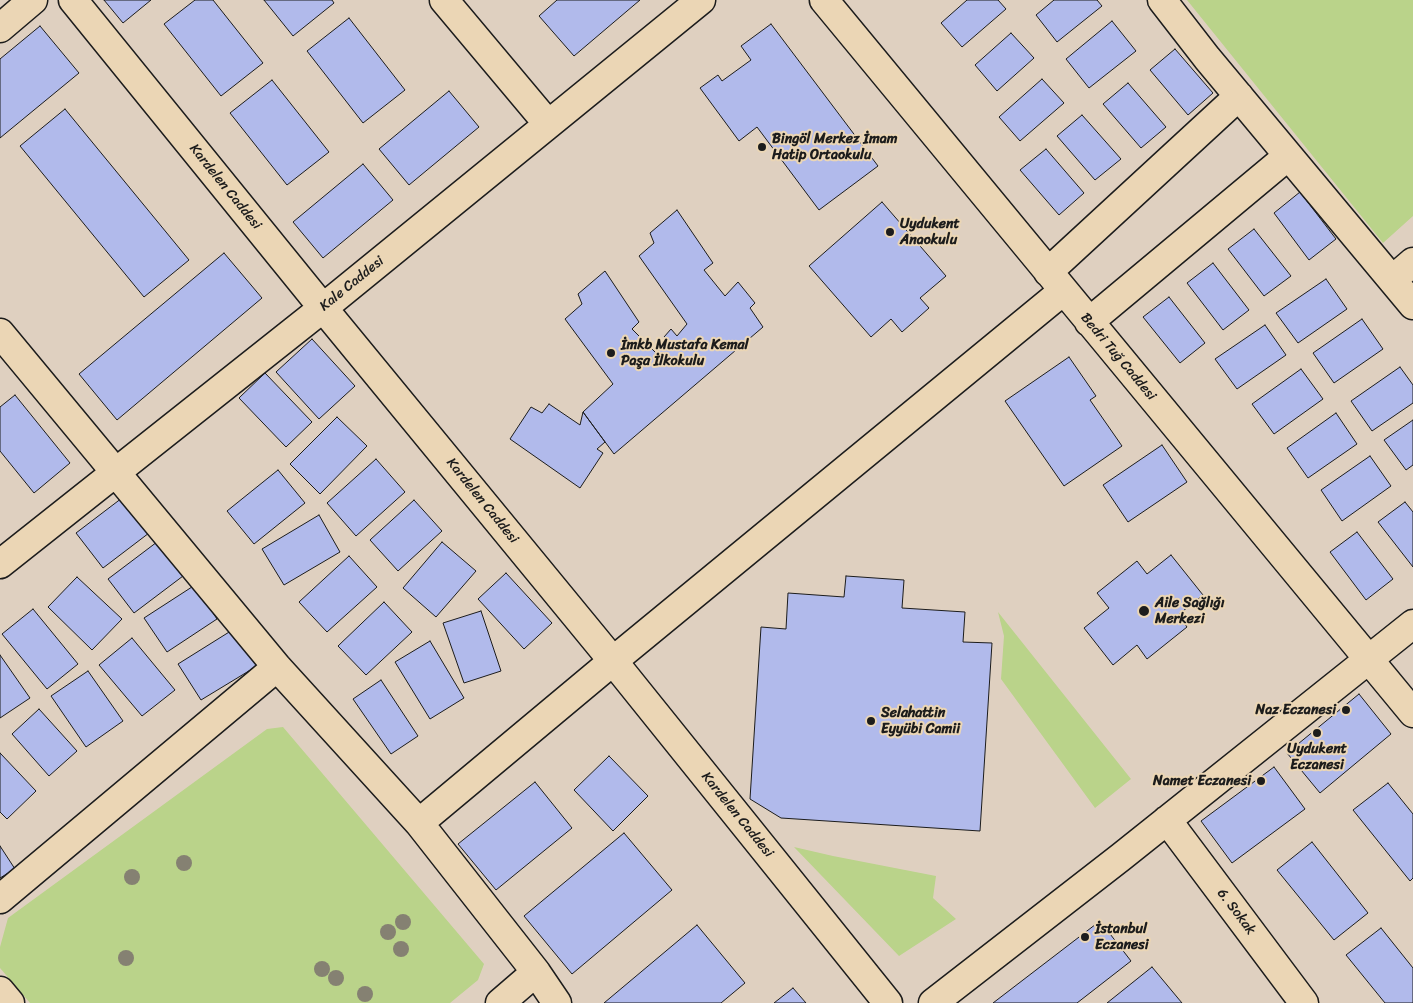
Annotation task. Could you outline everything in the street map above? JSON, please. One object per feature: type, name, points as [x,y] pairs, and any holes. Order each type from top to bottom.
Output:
[{"type":"street","points":[[0,28],[33,0]]},
{"type":"street","name":"Kardelen Caddesi","points":[[73,0],[613,661],[888,1003]]},
{"type":"street","points":[[444,0],[548,124]]},
{"type":"street","name":"Kale Caddesi","points":[[0,564],[323,308],[701,0]]},
{"type":"street","name":"Bedri Tuğ Caddesi","points":[[824,0],[1413,713]]},
{"type":"street","points":[[1162,0],[1288,156],[1413,305]]},
{"type":"street","points":[[419,823],[613,661],[1055,281],[1239,96]]},
{"type":"street","points":[[1089,322],[1288,156]]},
{"type":"street","points":[[1392,280],[1413,262]]},
{"type":"street","points":[[0,333],[277,666],[419,823],[536,972],[557,1003]]},
{"type":"street","points":[[933,1003],[1413,624]]},
{"type":"street","points":[[0,899],[277,666]]},
{"type":"street","name":"6. Sokak","points":[[1167,820],[1304,1003]]},
{"type":"street","points":[[500,1003],[536,972]]},
{"type":"street","points":[[0,991],[10,1003]]},
{"type":"green space","points":[[1187,0],[1413,0],[1413,216],[1383,243]]},
{"type":"green space","points":[[998,612],[1131,779],[1095,808],[1001,679],[1004,636]]},
{"type":"green space","points":[[283,727],[484,964],[478,980],[450,1003],[30,1003],[0,968],[0,947],[8,918],[267,729]]},
{"type":"green space","points":[[794,847],[936,876],[933,898],[956,919],[899,956]]},
{"type":"building","points":[[104,0],[151,0],[123,23]]},
{"type":"building","points":[[195,0],[213,0],[263,63],[221,96],[164,24]]},
{"type":"building","points":[[264,0],[332,0],[334,3],[293,36]]},
{"type":"building","points":[[557,0],[640,0],[574,56],[539,16]]},
{"type":"building","points":[[967,0],[998,0],[1006,9],[962,47],[941,23]]},
{"type":"building","points":[[1054,0],[1097,0],[1102,6],[1057,42],[1036,15]]},
{"type":"building","points":[[349,18],[405,90],[363,123],[307,51]]},
{"type":"building","points":[[1112,21],[1136,51],[1089,88],[1066,59]]},
{"type":"building","points":[[771,24],[878,166],[819,210],[757,127],[739,141],[700,88],[718,75],[722,81],[751,60],[741,46]]},
{"type":"building","points":[[40,26],[79,73],[0,138],[0,59]]},
{"type":"building","points":[[1011,33],[1034,58],[997,91],[975,65]]},
{"type":"building","points":[[1175,49],[1213,93],[1188,115],[1150,70]]},
{"type":"building","points":[[1042,79],[1064,103],[1020,141],[999,117]]},
{"type":"building","points":[[272,80],[329,152],[287,185],[230,113]]},
{"type":"building","points":[[1128,83],[1166,127],[1141,148],[1103,104]]},
{"type":"building","points":[[449,91],[479,127],[409,185],[379,149]]},
{"type":"building","points":[[65,109],[189,260],[144,297],[20,146]]},
{"type":"building","points":[[1082,115],[1121,159],[1095,180],[1057,136]]},
{"type":"building","points":[[1046,149],[1084,193],[1059,215],[1020,170]]},
{"type":"building","points":[[363,164],[393,200],[323,258],[293,222]]},
{"type":"building","points":[[1300,192],[1336,239],[1309,260],[1274,213]]},
{"type":"building","points":[[882,202],[946,276],[920,298],[929,308],[902,332],[891,319],[871,337],[809,266]]},
{"type":"building","points":[[677,210],[713,263],[704,270],[725,296],[738,282],[755,303],[750,308],[763,327],[614,454],[583,412],[613,384],[565,319],[582,304],[578,294],[605,271],[639,322],[632,329],[656,353],[668,341],[664,337],[671,329],[677,336],[687,324],[639,256],[654,243],[650,233]]},
{"type":"building","points":[[1254,229],[1291,276],[1264,296],[1228,249]]},
{"type":"building","points":[[224,253],[262,298],[117,420],[79,374]]},
{"type":"building","points":[[1213,263],[1249,310],[1223,330],[1187,283]]},
{"type":"building","points":[[1326,279],[1347,309],[1298,343],[1276,313]]},
{"type":"building","points":[[1169,297],[1205,343],[1180,363],[1143,317]]},
{"type":"building","points":[[1362,319],[1383,349],[1334,383],[1313,353]]},
{"type":"building","points":[[1265,325],[1286,355],[1237,389],[1215,359]]},
{"type":"building","points":[[312,339],[355,386],[319,419],[276,372]]},
{"type":"building","points":[[1069,357],[1096,396],[1090,400],[1122,446],[1064,486],[1005,401]]},
{"type":"building","points":[[1400,367],[1413,385],[1413,403],[1372,431],[1351,401]]},
{"type":"building","points":[[1301,369],[1323,399],[1274,434],[1252,404]]},
{"type":"building","points":[[265,373],[312,422],[286,447],[239,398]]},
{"type":"building","points":[[15,395],[70,463],[34,493],[0,451],[0,407]]},
{"type":"building","points":[[549,404],[580,425],[583,412],[605,442],[597,449],[603,453],[580,488],[510,439],[531,407],[542,413]]},
{"type":"building","points":[[1336,413],[1357,444],[1308,478],[1287,448]]},
{"type":"building","points":[[337,417],[367,446],[320,494],[290,464]]},
{"type":"building","points":[[1413,420],[1413,465],[1406,470],[1384,440]]},
{"type":"building","points":[[1162,445],[1187,482],[1128,522],[1103,485]]},
{"type":"building","points":[[1370,456],[1391,486],[1342,521],[1321,490]]},
{"type":"building","points":[[376,459],[405,492],[356,536],[327,503]]},
{"type":"building","points":[[278,470],[305,503],[254,544],[227,511]]},
{"type":"building","points":[[122,498],[149,533],[103,568],[76,533]]},
{"type":"building","points":[[414,500],[442,531],[398,571],[370,540]]},
{"type":"building","points":[[1405,502],[1413,512],[1413,567],[1378,522]]},
{"type":"building","points":[[319,515],[340,552],[284,585],[262,549]]},
{"type":"building","points":[[1357,532],[1393,579],[1366,600],[1330,552]]},
{"type":"building","points":[[161,539],[187,573],[134,613],[108,579]]},
{"type":"building","points":[[442,542],[476,571],[436,617],[403,588]]},
{"type":"building","name":"Aile Sağlığı Merkezi","points":[[1171,555],[1203,595],[1178,615],[1187,627],[1147,659],[1137,645],[1113,665],[1084,628],[1109,608],[1097,593],[1137,561],[1147,574]]},
{"type":"building","points":[[349,556],[377,587],[327,632],[299,602]]},
{"type":"building","points":[[506,573],[552,623],[524,649],[478,599]]},
{"type":"building","name":"Selahattin Eyyübi Camii","points":[[846,576],[904,580],[902,608],[965,612],[963,642],[992,643],[980,831],[781,818],[750,799],[761,627],[786,629],[788,593],[844,597]]},
{"type":"building","points":[[77,577],[122,619],[92,650],[48,607]]},
{"type":"building","points":[[195,585],[217,619],[167,652],[144,618]]},
{"type":"building","points":[[384,602],[412,632],[366,675],[338,646]]},
{"type":"building","points":[[33,609],[78,664],[47,689],[2,634]]},
{"type":"building","points":[[481,611],[501,671],[464,683],[443,623]]},
{"type":"building","points":[[234,629],[257,666],[201,700],[178,664]]},
{"type":"building","points":[[132,638],[175,690],[142,716],[99,665]]},
{"type":"building","points":[[430,641],[464,698],[430,719],[395,662]]},
{"type":"building","points":[[0,655],[30,698],[0,718]]},
{"type":"building","points":[[88,671],[123,721],[86,747],[51,696]]},
{"type":"building","points":[[381,680],[418,736],[391,754],[353,699]]},
{"type":"building","points":[[1359,694],[1391,734],[1320,793],[1287,753]]},
{"type":"building","points":[[39,709],[77,751],[49,776],[12,734]]},
{"type":"building","points":[[0,753],[36,791],[7,819],[0,812]]},
{"type":"building","points":[[609,756],[648,796],[613,831],[574,790]]},
{"type":"building","points":[[1274,767],[1305,809],[1232,863],[1201,821]]},
{"type":"building","points":[[535,782],[572,828],[496,890],[458,844]]},
{"type":"building","points":[[1388,783],[1413,814],[1413,878],[1410,881],[1353,810]]},
{"type":"building","points":[[624,833],[672,890],[572,974],[524,916]]},
{"type":"building","points":[[1312,842],[1368,913],[1334,940],[1277,870]]},
{"type":"building","points":[[0,846],[15,869],[0,878]]},
{"type":"building","points":[[1100,921],[1131,961],[1077,1003],[993,1003]]},
{"type":"building","points":[[697,925],[745,983],[721,1003],[604,1003]]},
{"type":"building","points":[[1381,928],[1413,968],[1413,1003],[1385,1003],[1346,955]]},
{"type":"building","points":[[1152,967],[1182,1003],[1107,1003]]},
{"type":"building","points":[[793,988],[806,1003],[774,1003]]},
{"type":"place","name":"Bingöl Merkez İmam Hatip Ortaokulu","points":[[762,147]]},
{"type":"place","name":"Uydukent Anaokulu","points":[[890,232]]},
{"type":"place","name":"İmkb Mustafa Kemal Paşa İlkokulu","points":[[611,353]]},
{"type":"place","name":"Aile Sağlığı Merkezi","points":[[1144,611]]},
{"type":"place","name":"Naz Eczanesi","points":[[1346,710]]},
{"type":"place","name":"Selahattin Eyyübi Camii","points":[[871,721]]},
{"type":"place","name":"Uydukent Eczanesi","points":[[1317,733]]},
{"type":"place","name":"Namet Eczanesi","points":[[1261,781]]},
{"type":"place","name":"İstanbul Eczanesi","points":[[1085,937]]}]
